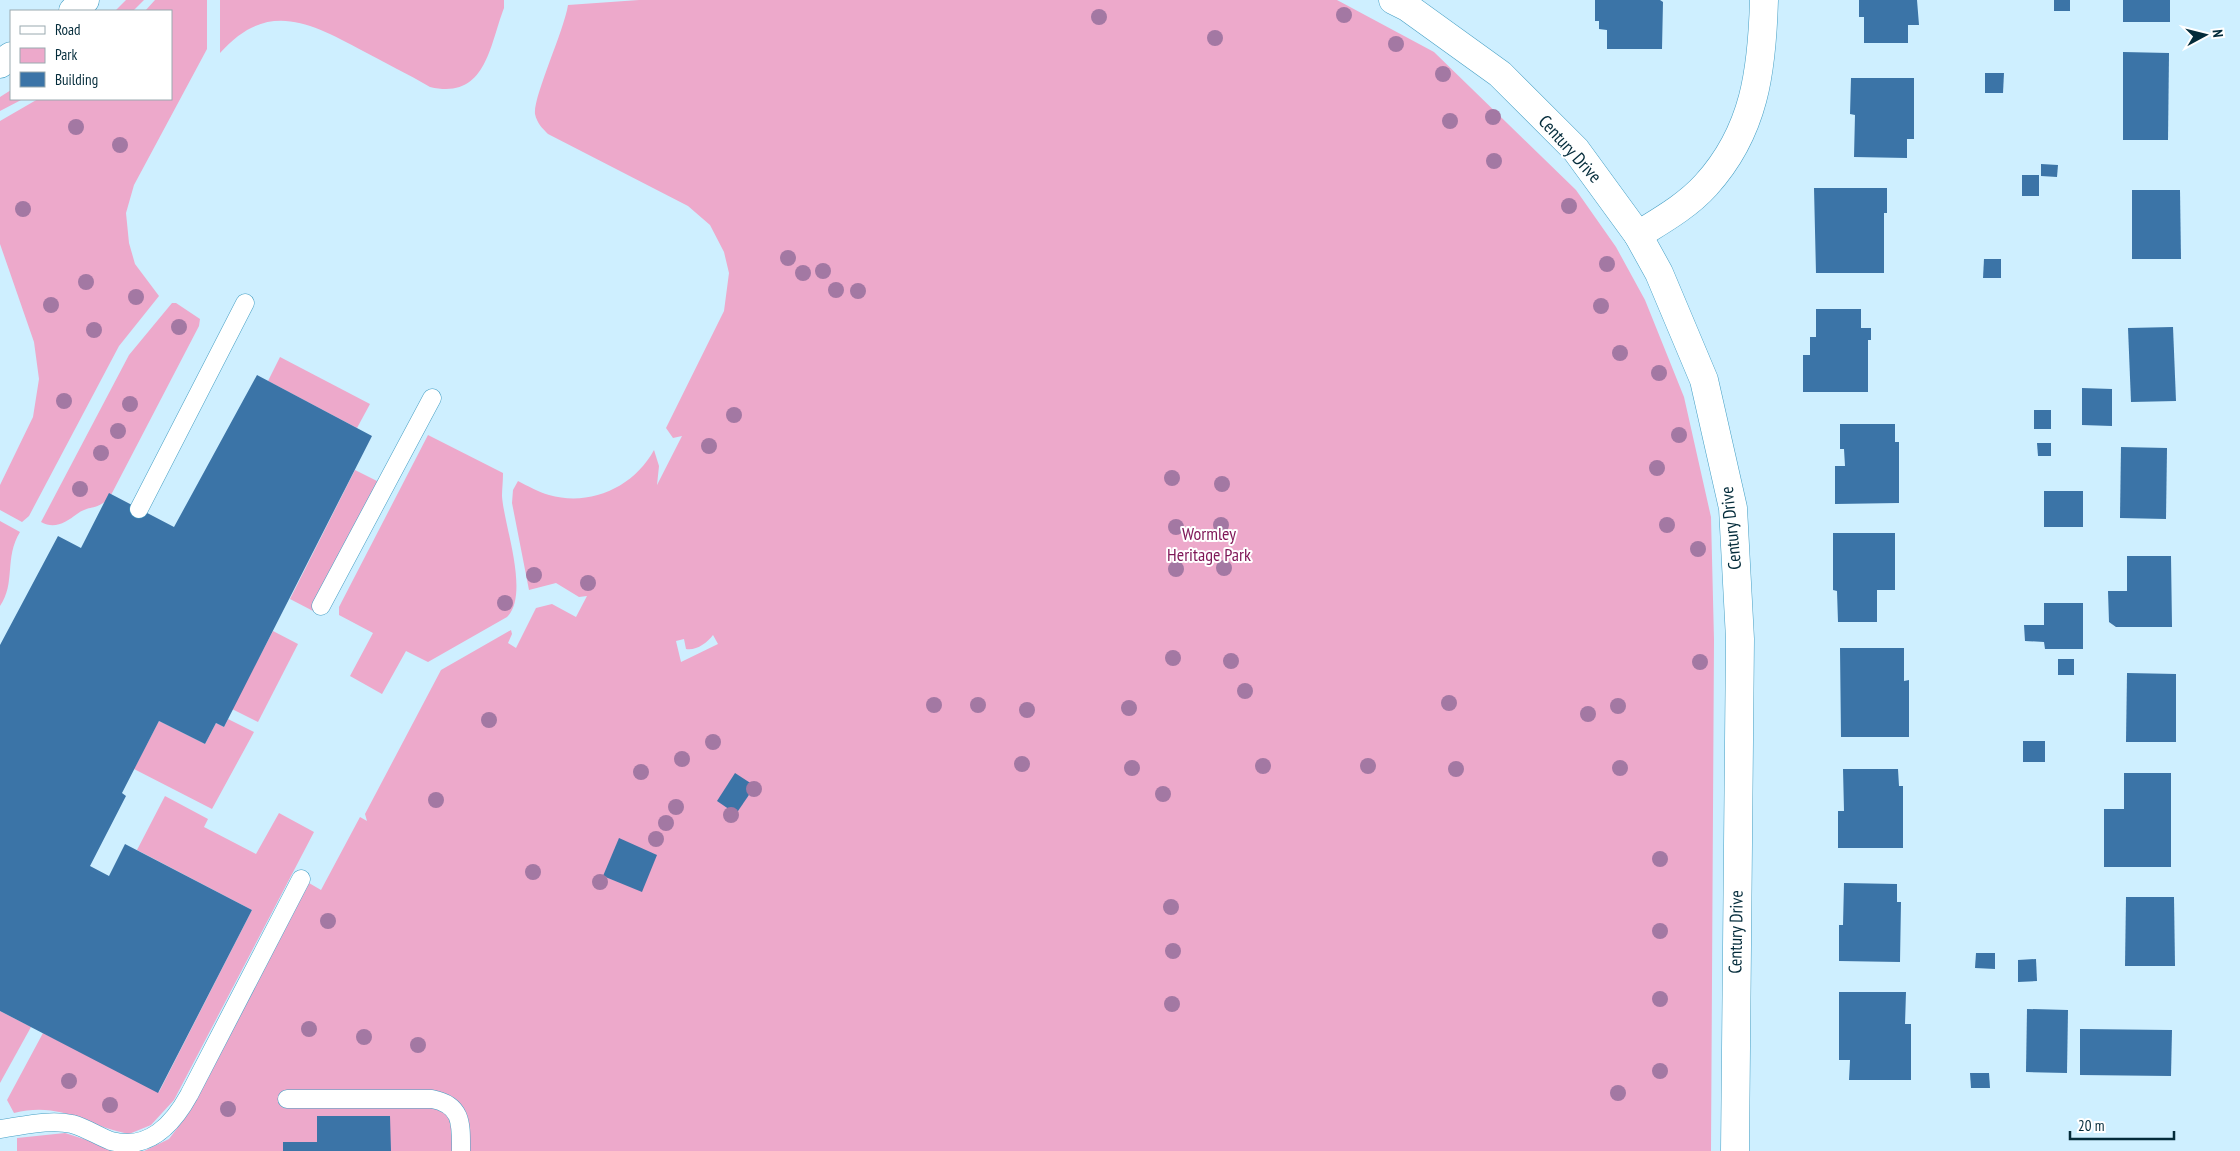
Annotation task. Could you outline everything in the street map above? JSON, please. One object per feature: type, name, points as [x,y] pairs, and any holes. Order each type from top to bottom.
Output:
[{"type":"street","points":[[74,10],[85,0]]},
{"type":"street","name":"Century Drive","points":[[1393,0],[1407,7],[1500,74],[1576,150],[1638,235],[1659,274],[1704,380],[1733,508],[1740,639],[1735,1151]]},
{"type":"street","points":[[1638,235],[1674,212],[1706,186],[1730,154],[1750,111],[1762,56],[1764,0]]},
{"type":"lane","points":[[139,509],[245,303]]},
{"type":"lane","points":[[321,606],[432,398]]},
{"type":"lane","points":[[0,1130],[44,1123],[72,1124],[112,1141],[130,1144],[147,1141],[161,1132],[176,1119],[301,879]]},
{"type":"lane","points":[[287,1099],[432,1099],[444,1101],[454,1108],[459,1118],[461,1151]]},
{"type":"green space","points":[[126,0],[144,0],[134,10],[116,10]]},
{"type":"green space","points":[[155,0],[207,0],[207,49],[134,185],[126,213],[129,243],[135,264],[159,296],[119,346],[29,516],[22,522],[0,510],[0,485],[33,417],[39,379],[34,342],[0,244],[0,121],[36,100],[172,100],[172,10],[146,10]]},
{"type":"green space","points":[[220,0],[504,0],[504,8],[489,54],[482,67],[474,78],[463,86],[449,89],[430,87],[324,32],[289,21],[272,21],[255,26],[237,37],[220,53]]},
{"type":"green space","name":"Wormley Heritage Park","points":[[639,0],[1337,0],[1434,52],[1576,190],[1616,247],[1645,300],[1684,397],[1711,517],[1714,640],[1711,1151],[144,1151],[169,1139],[190,1111],[309,883],[321,890],[360,817],[367,821],[365,814],[441,670],[511,630],[512,634],[508,643],[516,648],[536,608],[552,604],[576,617],[587,596],[579,597],[556,583],[529,590],[512,503],[513,490],[518,481],[545,494],[564,498],[595,496],[623,484],[635,474],[654,450],[659,466],[657,485],[682,436],[673,438],[666,428],[724,311],[729,273],[724,252],[710,225],[688,206],[548,134],[538,123],[535,114],[539,93],[568,5]],"holes":[[[713,635],[718,644],[681,662],[676,641],[684,639],[686,649],[694,649],[708,641]]]},
{"type":"green space","points":[[10,91],[10,100],[21,100],[0,111],[0,97]]},
{"type":"green space","points":[[172,303],[176,303],[200,319],[199,326],[111,495],[102,504],[86,509],[60,524],[51,525],[41,522],[129,355]]},
{"type":"green space","points":[[280,357],[370,404],[357,428],[268,381]]},
{"type":"green space","points":[[428,435],[503,473],[502,496],[514,559],[516,593],[513,606],[507,617],[428,662],[406,651],[382,694],[350,676],[373,633],[339,615],[339,607]]},
{"type":"green space","points":[[355,470],[381,483],[315,612],[290,599]]},
{"type":"green space","points":[[0,521],[20,532],[12,551],[8,588],[0,606]]},
{"type":"green space","points":[[273,631],[298,644],[258,722],[232,709]]},
{"type":"green space","points":[[228,719],[254,732],[212,809],[134,769],[159,721],[205,744],[216,723],[224,727]]},
{"type":"green space","points":[[165,796],[208,819],[204,827],[256,854],[279,813],[314,832],[174,1100],[151,1125],[129,1134],[60,1112],[31,1110],[14,1113],[7,1100],[43,1033],[159,1092],[252,910],[137,850]]},
{"type":"green space","points":[[0,1011],[31,1027],[0,1083]]},
{"type":"green space","points":[[65,1133],[121,1151],[17,1151],[17,1138]]},
{"type":"building","points":[[1595,0],[1660,0],[1663,2],[1662,49],[1607,49],[1607,30],[1599,29],[1599,21],[1595,21]]},
{"type":"building","points":[[1859,0],[1917,0],[1919,25],[1908,25],[1908,43],[1864,43],[1864,17],[1859,17]]},
{"type":"building","points":[[2054,0],[2070,0],[2070,11],[2054,11]]},
{"type":"building","points":[[2123,0],[2170,0],[2170,22],[2123,22]]},
{"type":"building","points":[[2123,52],[2169,53],[2168,140],[2123,140]]},
{"type":"building","points":[[1985,73],[2004,73],[2003,93],[1985,93]]},
{"type":"building","points":[[1851,78],[1914,78],[1914,139],[1907,139],[1907,158],[1854,157],[1855,115],[1850,114]]},
{"type":"building","points":[[2041,164],[2058,165],[2057,177],[2041,176]]},
{"type":"building","points":[[2022,175],[2039,175],[2039,196],[2022,196]]},
{"type":"building","points":[[1814,188],[1887,188],[1887,213],[1884,213],[1884,273],[1816,273]]},
{"type":"building","points":[[2132,190],[2180,190],[2181,259],[2132,259]]},
{"type":"building","points":[[1984,259],[2001,259],[2001,278],[1983,278]]},
{"type":"building","points":[[1816,309],[1861,309],[1861,328],[1871,328],[1871,340],[1868,340],[1868,392],[1803,392],[1803,355],[1810,355],[1810,337],[1816,337]]},
{"type":"building","points":[[2173,327],[2176,401],[2131,402],[2128,328]]},
{"type":"building","points":[[257,375],[372,436],[224,727],[216,723],[205,744],[159,721],[122,793],[126,796],[90,866],[109,876],[125,844],[252,910],[158,1093],[0,1011],[0,645],[58,536],[81,548],[109,493],[174,527]]},
{"type":"building","points":[[2082,388],[2112,389],[2112,426],[2082,425]]},
{"type":"building","points":[[2034,410],[2051,410],[2051,429],[2034,429]]},
{"type":"building","points":[[1840,424],[1895,424],[1895,442],[1899,442],[1899,503],[1835,504],[1835,466],[1845,466],[1844,449],[1840,449]]},
{"type":"building","points":[[2037,443],[2051,443],[2051,456],[2038,456]]},
{"type":"building","points":[[2121,447],[2167,448],[2166,519],[2120,518]]},
{"type":"building","points":[[2044,491],[2083,491],[2083,527],[2044,527]]},
{"type":"building","points":[[1833,533],[1895,533],[1895,590],[1877,590],[1877,622],[1838,622],[1837,591],[1833,590]]},
{"type":"building","points":[[2127,556],[2171,556],[2172,627],[2116,627],[2109,622],[2108,591],[2127,591]]},
{"type":"building","points":[[2044,603],[2083,603],[2083,649],[2045,649],[2044,642],[2025,641],[2024,625],[2044,625]]},
{"type":"building","points":[[1840,648],[1904,648],[1904,681],[1909,680],[1909,737],[1841,737]]},
{"type":"building","points":[[2058,659],[2074,659],[2074,675],[2058,675]]},
{"type":"building","points":[[2127,673],[2176,674],[2176,742],[2126,742]]},
{"type":"building","points":[[2023,741],[2045,741],[2045,762],[2023,762]]},
{"type":"building","points":[[1843,769],[1898,769],[1899,786],[1903,786],[1903,848],[1838,848],[1838,811],[1844,811]]},
{"type":"building","points":[[735,773],[755,786],[736,814],[717,801]]},
{"type":"building","points":[[2124,773],[2171,773],[2171,867],[2104,867],[2104,809],[2124,809]]},
{"type":"building","points":[[619,838],[657,855],[642,892],[603,876]]},
{"type":"building","points":[[1844,883],[1897,884],[1897,902],[1901,902],[1900,962],[1839,961],[1839,925],[1843,925]]},
{"type":"building","points":[[2126,897],[2174,897],[2175,966],[2125,966]]},
{"type":"building","points":[[1976,953],[1995,953],[1995,969],[1975,968]]},
{"type":"building","points":[[2036,959],[2037,981],[2018,982],[2018,960]]},
{"type":"building","points":[[1839,992],[1906,992],[1905,1024],[1911,1024],[1911,1080],[1849,1080],[1850,1060],[1839,1060]]},
{"type":"building","points":[[2027,1009],[2068,1010],[2067,1073],[2026,1072]]},
{"type":"building","points":[[2080,1029],[2172,1030],[2171,1076],[2080,1075]]},
{"type":"building","points":[[1970,1073],[1989,1073],[1990,1088],[1971,1088]]},
{"type":"building","points":[[317,1116],[390,1116],[391,1151],[283,1151],[283,1142],[317,1142]]}]
